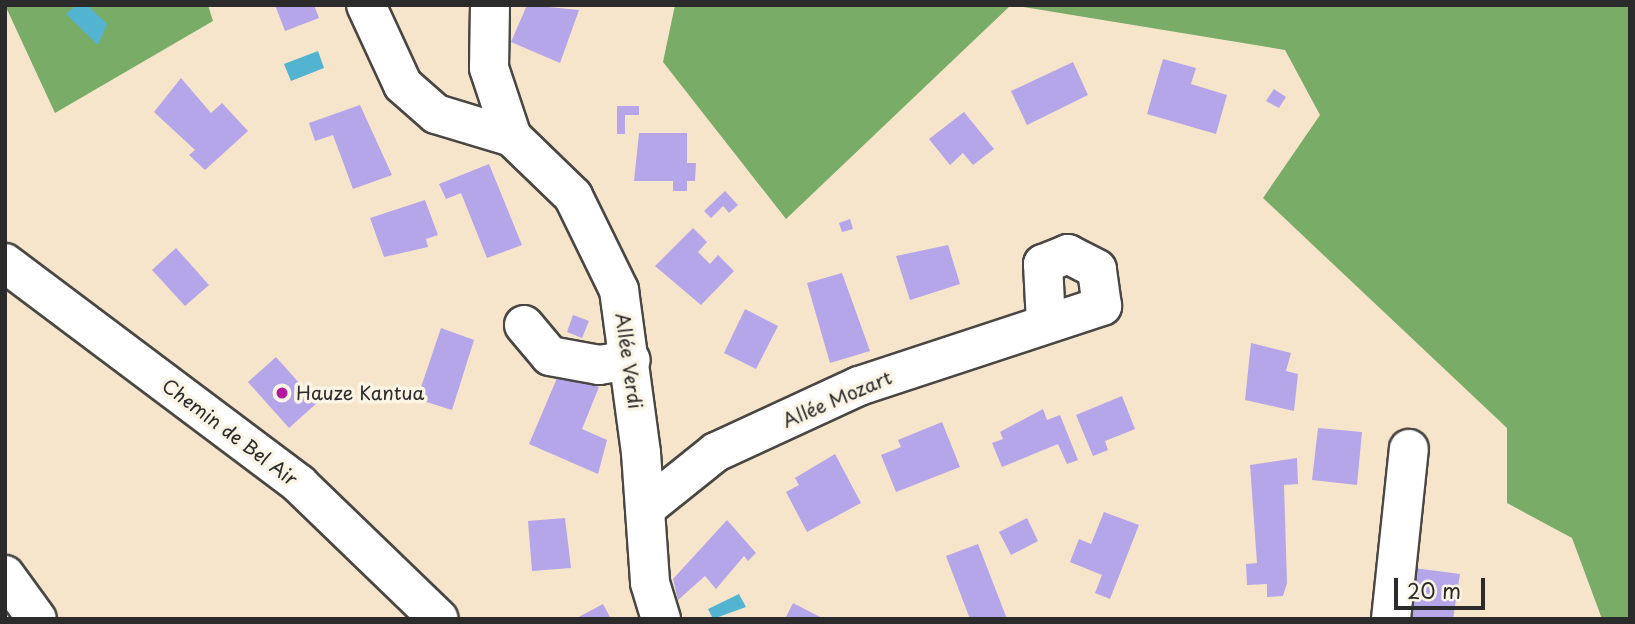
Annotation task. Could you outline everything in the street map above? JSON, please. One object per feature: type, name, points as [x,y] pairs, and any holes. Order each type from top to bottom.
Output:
[{"type":"street","name":"Allée Verdi","points":[[366,5],[403,85],[436,114],[512,137],[573,196],[619,290],[631,360],[646,508],[650,583],[661,619]]},
{"type":"street","name":"Allée Verdi","points":[[490,5],[489,68],[512,137]]},
{"type":"street","name":"Chemin de Bel Air","points":[[5,263],[299,484],[439,619]]},
{"type":"street","name":"Allée Mozart","points":[[646,508],[716,452],[859,386],[1046,324]]},
{"type":"street","points":[[524,325],[551,355],[599,365],[631,360]]},
{"type":"street","points":[[1391,619],[1409,449]]},
{"type":"street","points":[[5,575],[37,619]]},
{"type":"green space","points":[[5,5],[208,5],[213,21],[55,113]]},
{"type":"green space","points":[[675,5],[1011,5],[786,219],[663,62]]},
{"type":"green space","points":[[1011,5],[1630,5],[1630,619],[1602,619],[1572,538],[1507,503],[1507,428],[1263,198],[1320,115],[1285,50]]},
{"type":"water","points":[[76,5],[87,5],[107,24],[98,45],[66,14]]},
{"type":"water","points":[[318,51],[324,68],[291,81],[284,64]]},
{"type":"water","points":[[739,594],[746,607],[713,619],[708,609]]},
{"type":"building","points":[[275,5],[314,5],[319,18],[285,31]]},
{"type":"building","points":[[527,5],[579,10],[560,63],[511,42]]},
{"type":"building","points":[[1163,59],[1196,68],[1191,84],[1227,95],[1216,134],[1147,114]]},
{"type":"building","points":[[1073,62],[1088,95],[1027,125],[1011,91]]},
{"type":"building","points":[[181,78],[211,113],[222,103],[248,131],[205,170],[189,155],[195,150],[154,112]]},
{"type":"building","points":[[1274,89],[1286,97],[1279,108],[1266,101]]},
{"type":"building","points":[[360,105],[392,175],[353,189],[333,135],[315,141],[309,123]]},
{"type":"building","points":[[617,106],[639,106],[639,115],[625,115],[625,134],[617,134]]},
{"type":"building","points":[[964,112],[994,149],[973,165],[963,153],[950,165],[929,139]]},
{"type":"building","points":[[639,133],[687,133],[687,163],[696,163],[695,181],[687,181],[687,191],[673,191],[673,181],[634,181]]},
{"type":"building","points":[[489,164],[522,245],[487,258],[461,193],[446,199],[439,184]]},
{"type":"building","points":[[725,191],[738,205],[729,213],[723,206],[711,218],[704,211]]},
{"type":"building","points":[[425,200],[438,235],[426,239],[428,247],[384,257],[370,218]]},
{"type":"building","points":[[850,219],[853,229],[842,232],[839,223]]},
{"type":"building","points":[[693,228],[707,242],[698,252],[710,264],[718,255],[734,271],[701,305],[655,266]]},
{"type":"building","points":[[948,245],[960,284],[910,300],[896,256]]},
{"type":"building","points":[[176,248],[209,285],[185,306],[152,270]]},
{"type":"building","points":[[842,273],[870,351],[830,363],[807,283]]},
{"type":"building","points":[[745,309],[778,326],[756,369],[724,353]]},
{"type":"building","points":[[573,315],[589,321],[582,338],[567,332]]},
{"type":"building","points":[[441,328],[474,340],[452,410],[417,399]]},
{"type":"building","points":[[1251,343],[1291,353],[1286,371],[1298,374],[1294,411],[1245,400]]},
{"type":"building","name":"Hauze Kantua","points":[[276,357],[317,403],[289,428],[248,382]]},
{"type":"building","points":[[560,371],[599,387],[582,429],[607,440],[598,474],[529,444]]},
{"type":"building","points":[[1122,396],[1135,429],[1105,441],[1108,450],[1093,456],[1076,415]]},
{"type":"building","points":[[1043,409],[1047,420],[1060,415],[1078,460],[1067,464],[1058,444],[1002,467],[992,443],[1003,439],[1000,432]]},
{"type":"building","points":[[942,422],[960,467],[896,492],[881,455],[901,447],[898,440]]},
{"type":"building","points":[[1318,428],[1362,432],[1357,485],[1312,480]]},
{"type":"building","points":[[835,454],[861,503],[807,532],[786,492],[799,485],[795,478]]},
{"type":"building","points":[[1297,458],[1298,484],[1284,485],[1287,583],[1283,596],[1267,597],[1267,584],[1247,585],[1246,564],[1257,563],[1250,465]]},
{"type":"building","points":[[1104,512],[1139,525],[1110,599],[1095,593],[1102,575],[1070,562],[1079,539],[1091,544]]},
{"type":"building","points":[[565,518],[571,568],[532,571],[528,521]]},
{"type":"building","points":[[1027,518],[1038,541],[1011,555],[999,532]]},
{"type":"building","points":[[727,520],[756,553],[748,561],[744,556],[716,589],[705,576],[678,600],[673,579]]},
{"type":"building","points":[[978,544],[1007,619],[970,619],[946,556]]},
{"type":"building","points":[[1406,567],[1460,574],[1453,619],[1403,619]]},
{"type":"building","points":[[793,603],[824,619],[785,619]]},
{"type":"building","points":[[603,604],[611,619],[575,619]]},
{"type":"place","name":"Hauze Kantua","points":[[282,393]]}]
